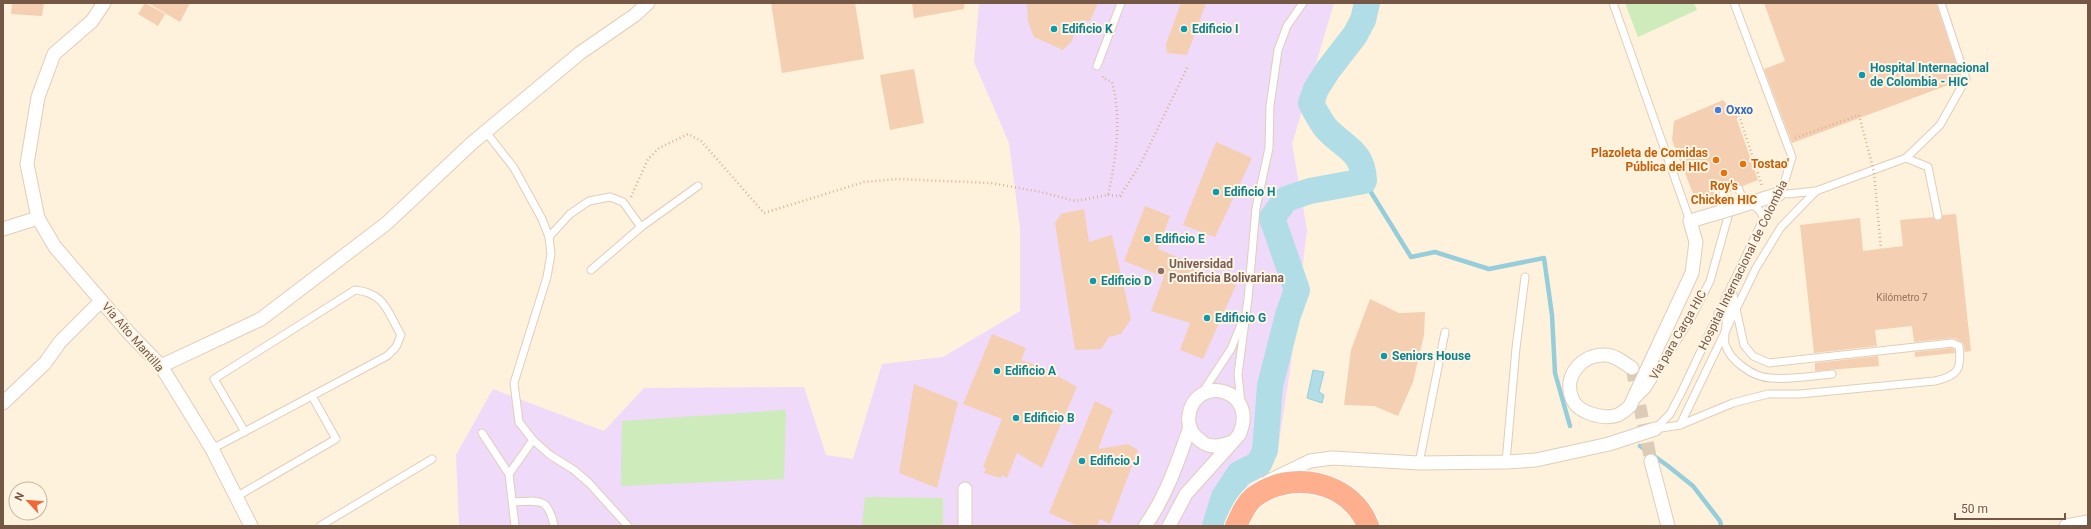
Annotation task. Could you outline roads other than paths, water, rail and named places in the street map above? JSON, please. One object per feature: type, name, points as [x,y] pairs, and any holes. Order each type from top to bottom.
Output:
[{"type":"highway","points":[[1236,526],[1240,516],[1253,498],[1272,488],[1292,483],[1313,482],[1332,487],[1350,500],[1365,518],[1368,526]]},
{"type":"street","name":"Vía Alto Mantilla","points":[[104,3],[92,21],[54,54],[38,97],[27,164],[38,218],[55,247],[129,333],[161,366],[212,449],[251,526]]},
{"type":"street","points":[[161,366],[261,319],[387,223],[486,132],[580,53],[635,15],[648,3]]},
{"type":"street","points":[[1632,368],[1620,360],[1606,355],[1595,355],[1584,360],[1574,369],[1570,385],[1572,400],[1584,412],[1601,417],[1618,415],[1630,406],[1692,273],[1696,242],[1690,221],[1783,194]]},
{"type":"street","points":[[3,229],[38,218]]},
{"type":"street","points":[[3,403],[45,363],[60,342],[102,301]]},
{"type":"street","points":[[1145,526],[1161,499],[1174,471],[1190,428],[1190,409],[1201,395],[1216,390],[1232,395],[1242,407],[1244,416],[1243,426],[1239,435],[1186,494],[1169,526]]},
{"type":"street","points":[[1190,428],[1195,436],[1203,443],[1213,446],[1223,446],[1232,442]]},
{"type":"street","points":[[1253,498],[1268,481],[1310,461],[1332,458],[1419,463],[1506,462],[1536,460],[1609,444],[1655,429]]},
{"type":"street","points":[[1651,461],[1668,526]]},
{"type":"street","points":[[965,489],[965,526]]},
{"type":"street","points":[[2066,526],[2088,522]]},
{"type":"lane","points":[[1097,66],[1121,3]]},
{"type":"lane","points":[[1242,407],[1238,374],[1247,308],[1256,208],[1267,162],[1270,106],[1278,50],[1287,26],[1303,3]]},
{"type":"lane","points":[[1613,3],[1690,221]]},
{"type":"lane","name":"Hospital Internacional de Colombia","points":[[1655,429],[1670,414],[1726,295],[1764,219],[1783,194],[1783,187],[1792,158],[1734,3]]},
{"type":"lane","points":[[1783,194],[1816,191],[1906,158],[1940,125],[1966,79],[1941,3]]},
{"type":"lane","points":[[486,132],[514,168],[542,219],[549,237],[551,254],[547,278],[514,383],[519,422],[533,440],[550,455],[574,470],[589,483],[628,526]]},
{"type":"lane","points":[[1906,158],[1928,167],[1938,216]]},
{"type":"lane","points":[[591,270],[641,227],[698,186]]},
{"type":"lane","points":[[1734,208],[1740,189]]},
{"type":"lane","points":[[1680,426],[1756,268],[1782,228],[1816,191]]},
{"type":"lane","points":[[1723,194],[1734,208]]},
{"type":"lane","points":[[549,237],[570,214],[589,201],[610,197],[623,202],[641,227]]},
{"type":"lane","points":[[1734,208],[1757,207],[1762,212],[1764,219]]},
{"type":"lane","name":"Via para Carga HIC","points":[[1630,406],[1647,389],[1710,281],[1734,208]]},
{"type":"lane","points":[[1506,462],[1525,277]]},
{"type":"lane","points":[[1655,429],[1680,426],[1733,402],[1768,394],[1800,394],[1948,378],[1956,372],[1961,361],[1959,346],[1952,343],[1770,363],[1753,356],[1744,345],[1731,286]]},
{"type":"lane","points":[[212,449],[245,432],[386,356],[396,347],[401,335],[378,297],[366,292],[354,290],[214,379],[245,432]]},
{"type":"lane","points":[[1726,295],[1729,308],[1725,343],[1730,354],[1741,366],[1754,373],[1769,378],[1832,374]]},
{"type":"lane","points":[[1201,395],[1231,349],[1247,308]]},
{"type":"lane","points":[[1718,314],[1721,312],[1726,314],[1727,326]]},
{"type":"lane","points":[[1419,463],[1445,332]]},
{"type":"lane","points":[[236,497],[336,439],[312,396]]},
{"type":"lane","points":[[482,433],[509,474],[515,526]]},
{"type":"lane","points":[[509,474],[533,440]]},
{"type":"lane","points":[[320,526],[432,459]]},
{"type":"lane","points":[[513,502],[538,501],[544,503],[551,511],[554,526]]},
{"type":"water","points":[[1313,370],[1324,372],[1319,392],[1324,395],[1322,403],[1307,398]]},
{"type":"waterway","points":[[1215,526],[1224,497],[1239,474],[1259,464],[1265,450],[1270,386],[1288,315],[1297,290],[1272,218],[1286,199],[1310,191],[1364,181],[1363,170],[1356,155],[1325,127],[1311,103],[1316,89],[1328,70],[1355,35],[1363,20],[1367,3]]},
{"type":"waterway","points":[[1364,181],[1411,257],[1435,252],[1489,269],[1544,258],[1552,315],[1555,373],[1570,426]]},
{"type":"waterway","points":[[1640,446],[1693,486],[1720,521],[1721,526]]},
{"type":"tunnel","points":[[1632,368],[1651,461]]},
{"type":"place","name":"Edificio K","points":[[1054,29]]},
{"type":"place","name":"Edificio I","points":[[1184,29]]},
{"type":"place","name":"Hospital Internacional de Colombia - HIC","points":[[1862,75]]},
{"type":"place","name":"Oxxo","points":[[1718,110]]},
{"type":"place","name":"Plazoleta de Comidas Pública del HIC","points":[[1716,160]]},
{"type":"place","name":"Tostao'","points":[[1743,164]]},
{"type":"place","name":"Roy's Chicken HIC","points":[[1724,173]]},
{"type":"place","name":"Edificio H","points":[[1216,192]]},
{"type":"place","name":"Edificio E","points":[[1147,239]]},
{"type":"place","name":"Universidad Pontificia Bolivariana","points":[[1161,271]]},
{"type":"place","name":"Edificio D","points":[[1093,281]]},
{"type":"place","name":"Edificio G","points":[[1207,318]]},
{"type":"place","name":"Seniors House","points":[[1384,356]]},
{"type":"place","name":"Edificio A","points":[[997,371]]},
{"type":"place","name":"Edificio B","points":[[1016,418]]},
{"type":"place","name":"Edificio J","points":[[1082,461]]}]
